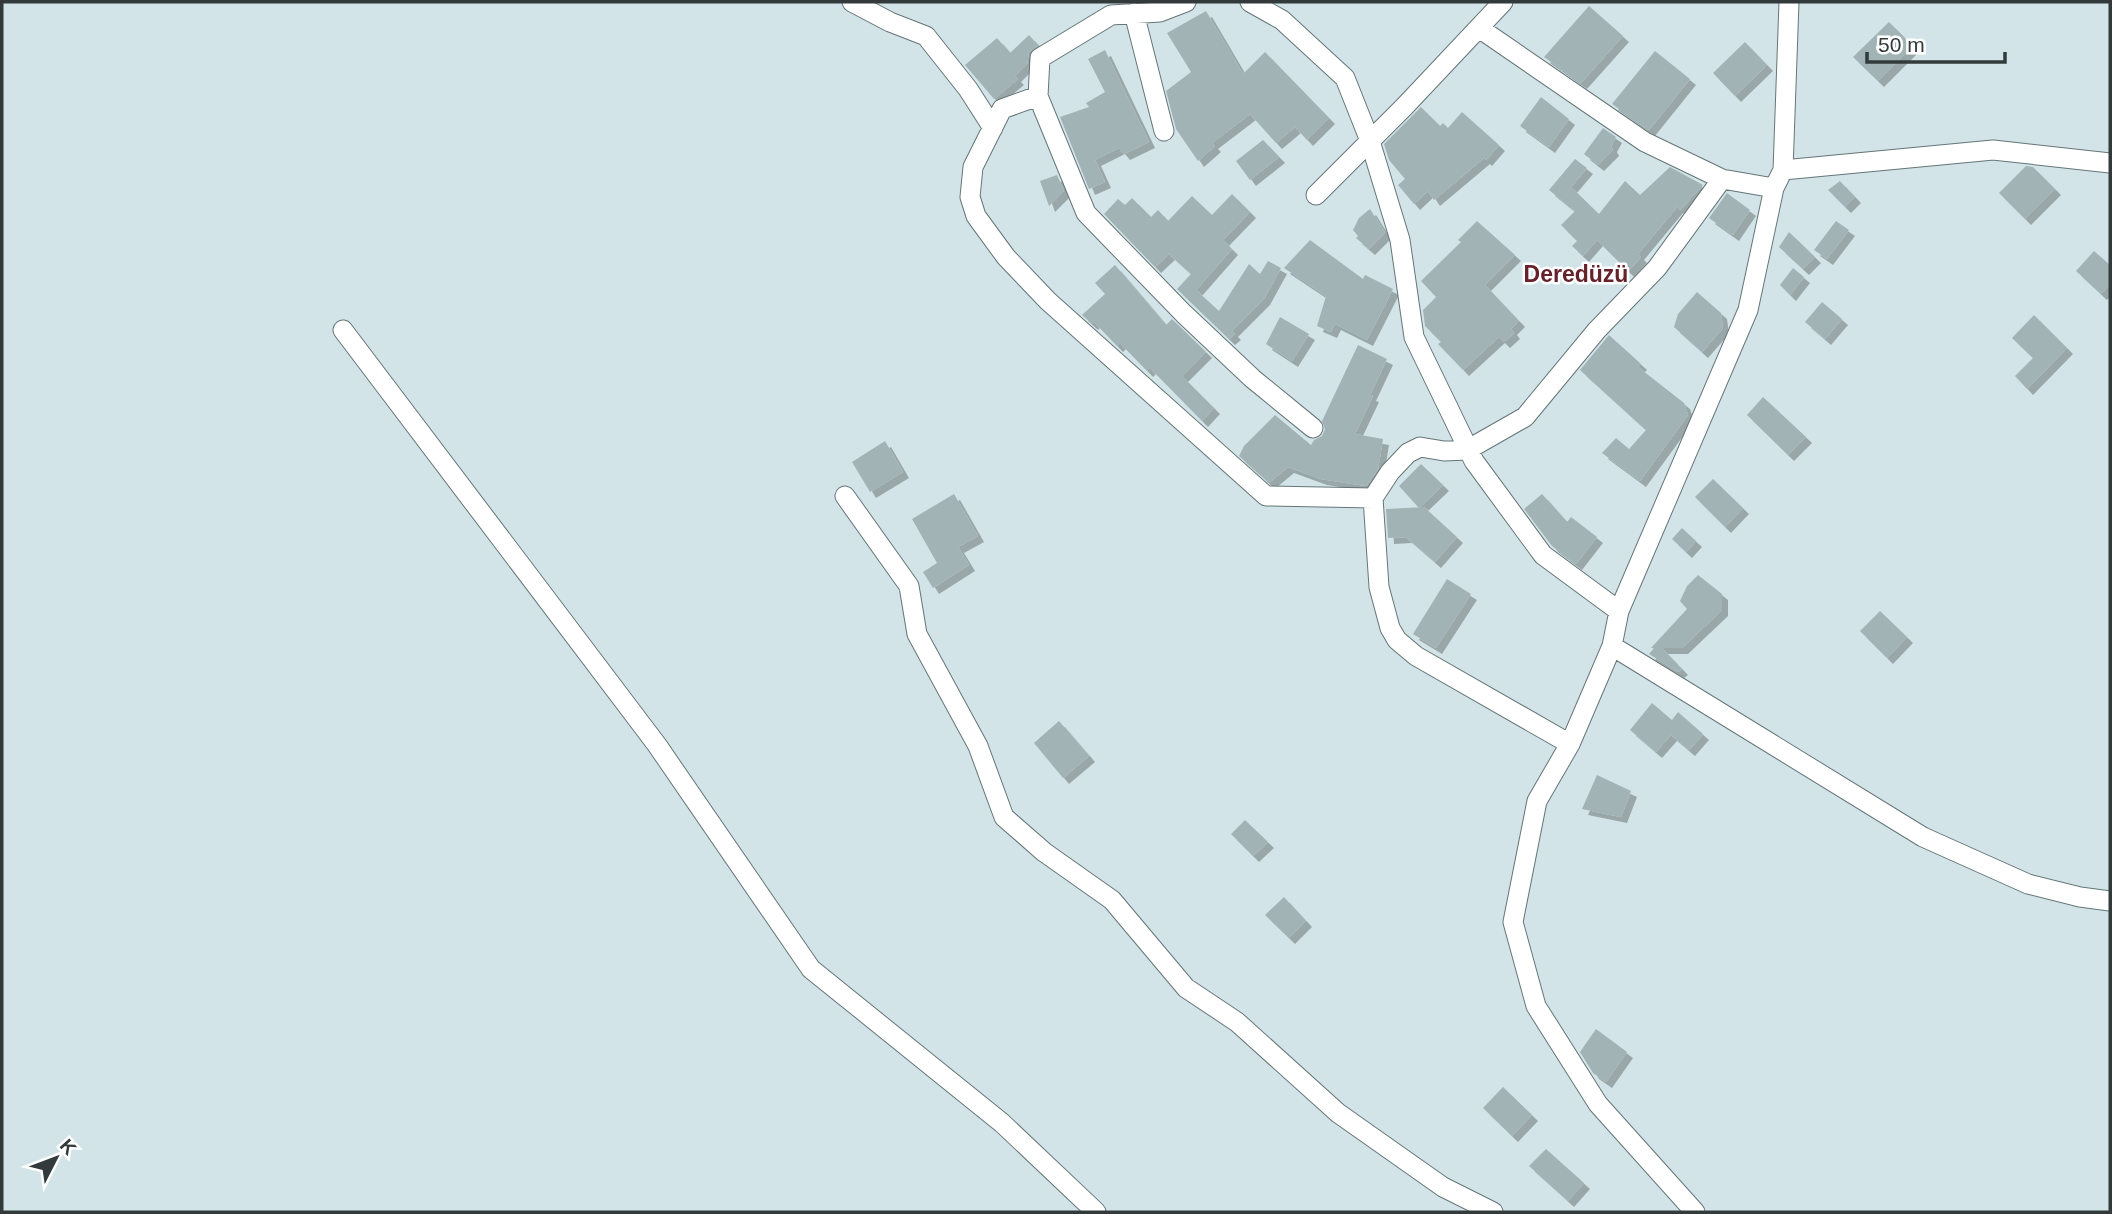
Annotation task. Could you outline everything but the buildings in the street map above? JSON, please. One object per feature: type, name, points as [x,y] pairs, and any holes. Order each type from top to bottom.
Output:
[{"type":"street","points":[[852,2],[890,22],[926,36],[968,89],[993,128]]},
{"type":"street","points":[[1186,2],[1160,12],[1111,15],[1040,58],[1038,96],[1086,213],[1184,314],[1253,379],[1312,428]]},
{"type":"street","points":[[1250,2],[1282,20],[1345,78],[1370,141],[1400,240],[1414,337],[1467,450],[1543,555],[1619,611]]},
{"type":"street","points":[[1316,195],[1503,2]]},
{"type":"street","points":[[1695,1212],[1598,1104],[1536,1006],[1513,922],[1538,801],[1570,744],[1612,646],[1619,611],[1748,310],[1774,188],[1783,170],[1789,2]]},
{"type":"street","points":[[1133,13],[1164,131]]},
{"type":"street","points":[[1479,27],[1645,142],[1722,179],[1774,188]]},
{"type":"street","points":[[1038,96],[1002,109],[973,167],[970,197],[976,216],[1006,257],[1048,301],[1266,496],[1373,498]]},
{"type":"street","points":[[1783,170],[1993,150],[2110,163]]},
{"type":"street","points":[[1570,744],[1416,656],[1397,640],[1390,628],[1379,587],[1373,498],[1390,472],[1408,453],[1420,447],[1444,451],[1467,450],[1525,417],[1597,330],[1657,268],[1722,179]]},
{"type":"street","points":[[343,330],[657,745],[811,968],[1003,1123],[1096,1212]]},
{"type":"street","points":[[845,496],[909,586],[917,635],[978,746],[1004,817],[1044,852],[1112,900],[1186,988],[1237,1022],[1338,1113],[1443,1187],[1493,1212]]},
{"type":"street","points":[[1612,646],[1923,837],[2028,884],[2080,897],[2110,901]]},
{"type":"district","name":"Deredüzü","points":[[1576,274]]}]
